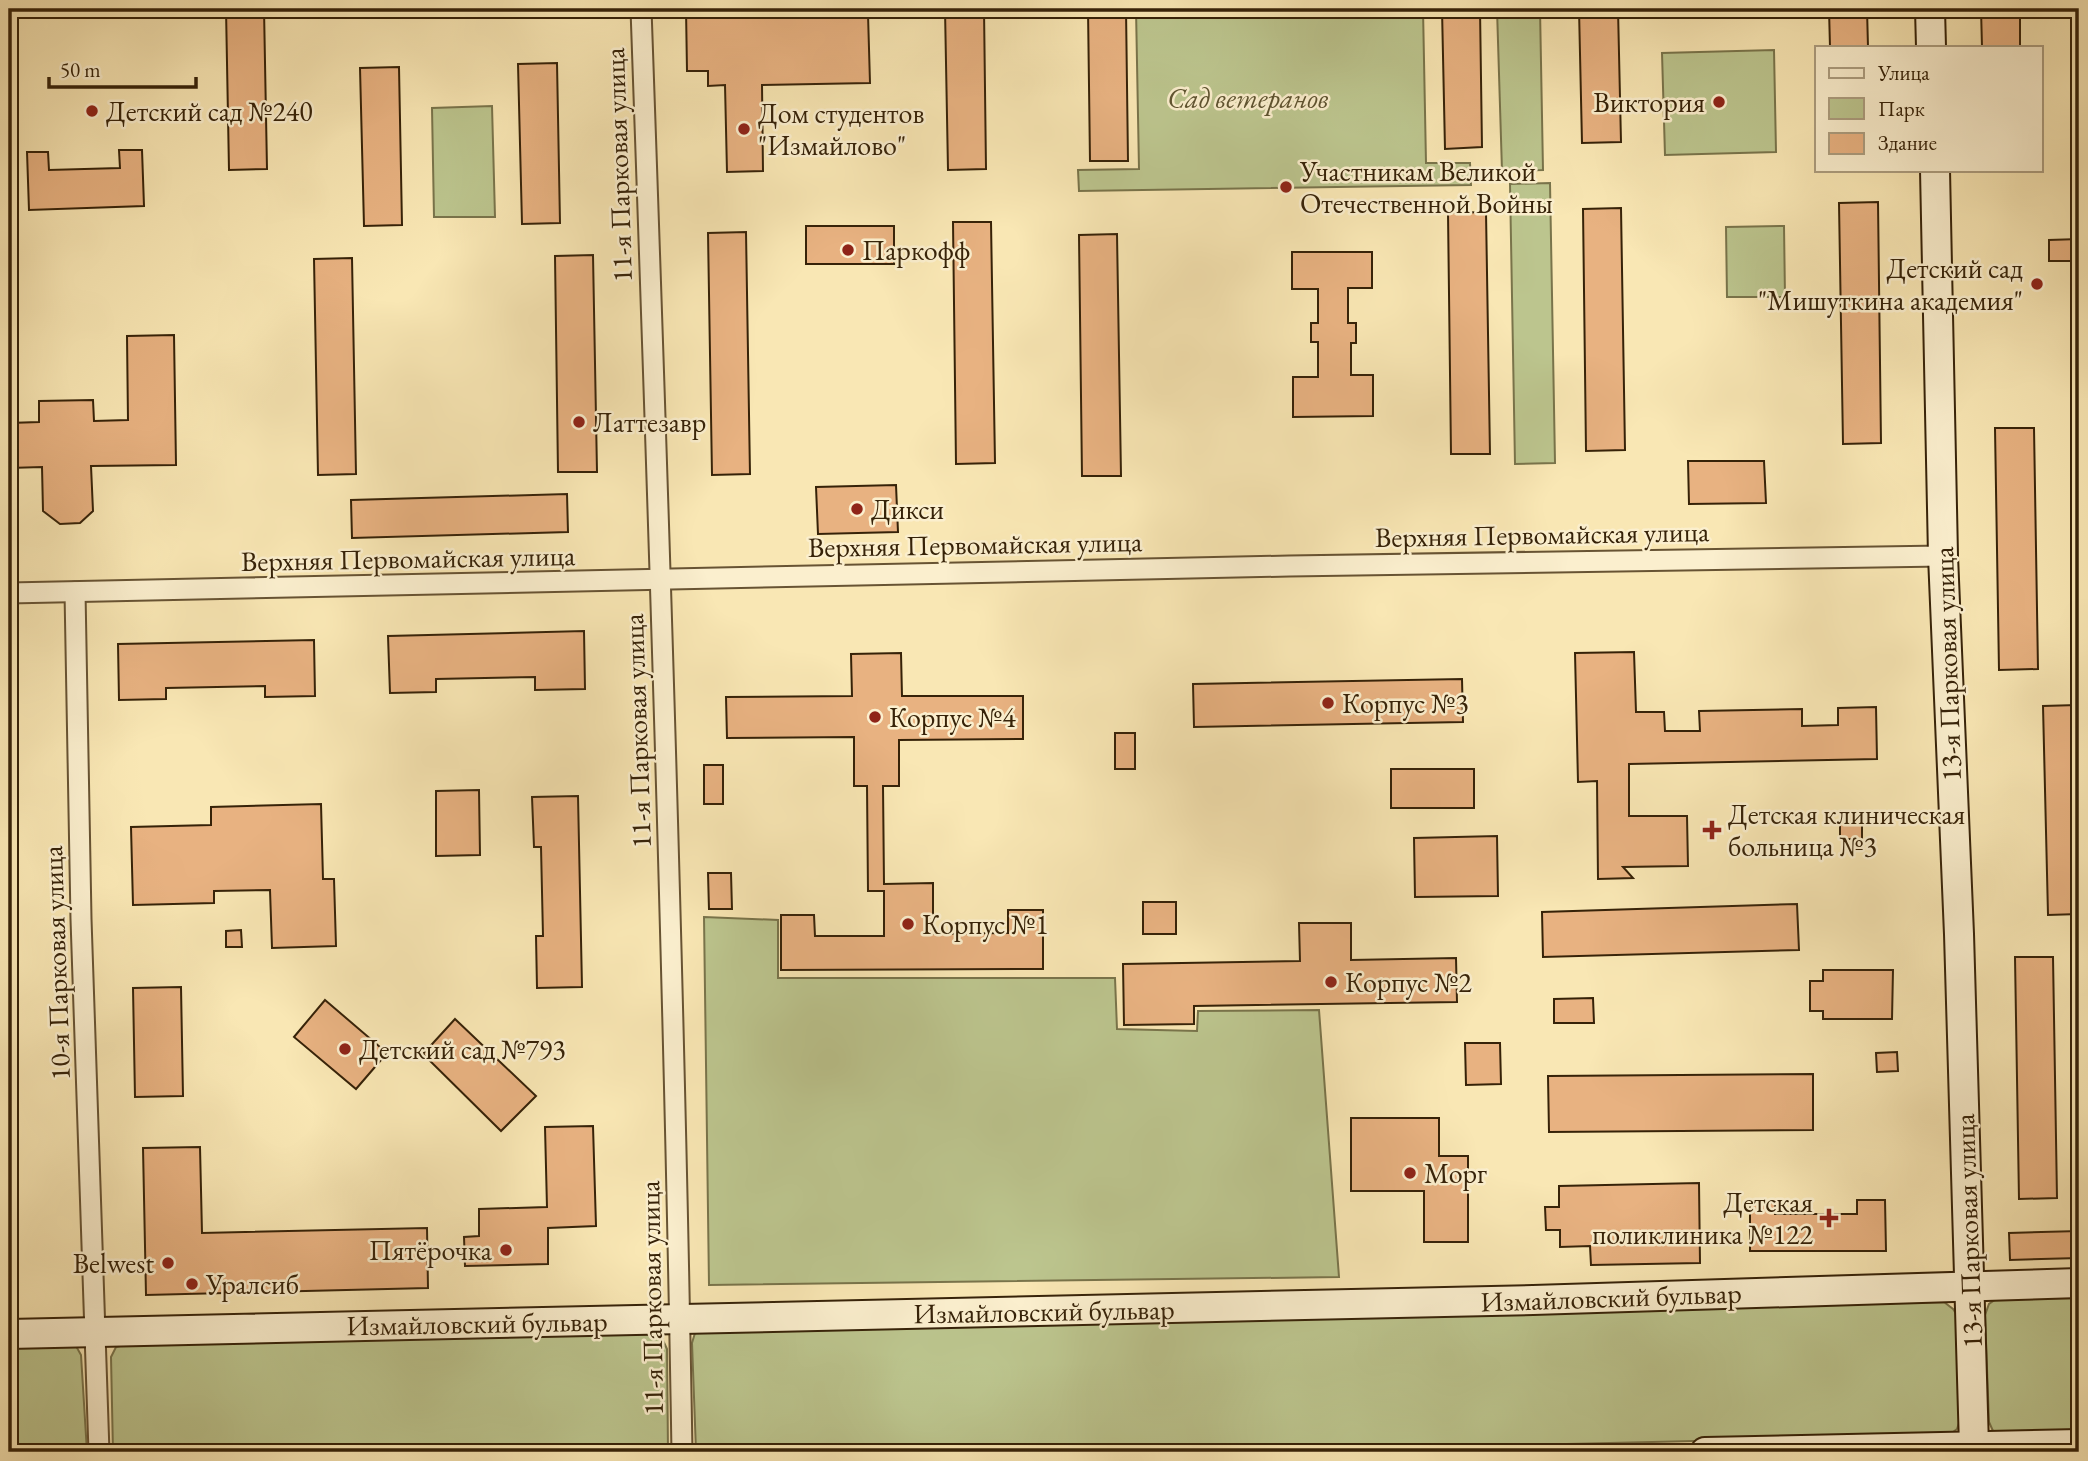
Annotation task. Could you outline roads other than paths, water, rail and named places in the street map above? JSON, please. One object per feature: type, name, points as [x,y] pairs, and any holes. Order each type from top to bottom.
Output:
[{"type":"street","name":"11-я Парковая улица","points":[[641,9],[660,581],[682,1452]]},
{"type":"street","points":[[1930,9],[1931,46]]},
{"type":"street","name":"13-я Парковая улица","points":[[1935,172],[1943,556],[1974,1449]]},
{"type":"street","name":"Верхняя Первомайская улица","points":[[9,593],[1276,566],[1943,556]]},
{"type":"street","name":"10-я Парковая улица","points":[[75,592],[81,919],[99,1452]]},
{"type":"street","name":"Измайловский бульвар","points":[[9,1334],[1532,1300],[2079,1283]]},
{"type":"street","points":[[1705,1452],[1974,1449],[2079,1444]]},
{"type":"place","name":"Виктория","points":[[1719,102]]},
{"type":"place","name":"Детский сад №240","points":[[92,111]]},
{"type":"place","name":"Дом студентов \"Измайлово\"","points":[[744,129]]},
{"type":"place","name":"Участникам Великой Отечественной Войны","points":[[1286,187]]},
{"type":"place","name":"Паркофф","points":[[848,250]]},
{"type":"place","name":"Детский сад \"Мишуткина академия\"","points":[[2037,284]]},
{"type":"place","name":"Латтезавр","points":[[579,422]]},
{"type":"place","name":"Дикси","points":[[857,509]]},
{"type":"place","name":"Корпус №3","points":[[1328,703]]},
{"type":"place","name":"Корпус №4","points":[[875,717]]},
{"type":"place","name":"Детская клиническая больница №3","points":[[1712,830]]},
{"type":"place","name":"Корпус №1","points":[[908,924]]},
{"type":"place","name":"Корпус №2","points":[[1331,982]]},
{"type":"place","name":"Детский сад №793","points":[[345,1049]]},
{"type":"place","name":"Морг","points":[[1410,1173]]},
{"type":"place","name":"Детская поликлиника №122","points":[[1829,1218]]},
{"type":"place","name":"Пятёрочка","points":[[506,1250]]},
{"type":"place","name":"Belwest","points":[[168,1263]]},
{"type":"place","name":"Уралсиб","points":[[192,1284]]},
{"type":"park label","name":"Сад ветеранов","points":[[1248,98]]}]
